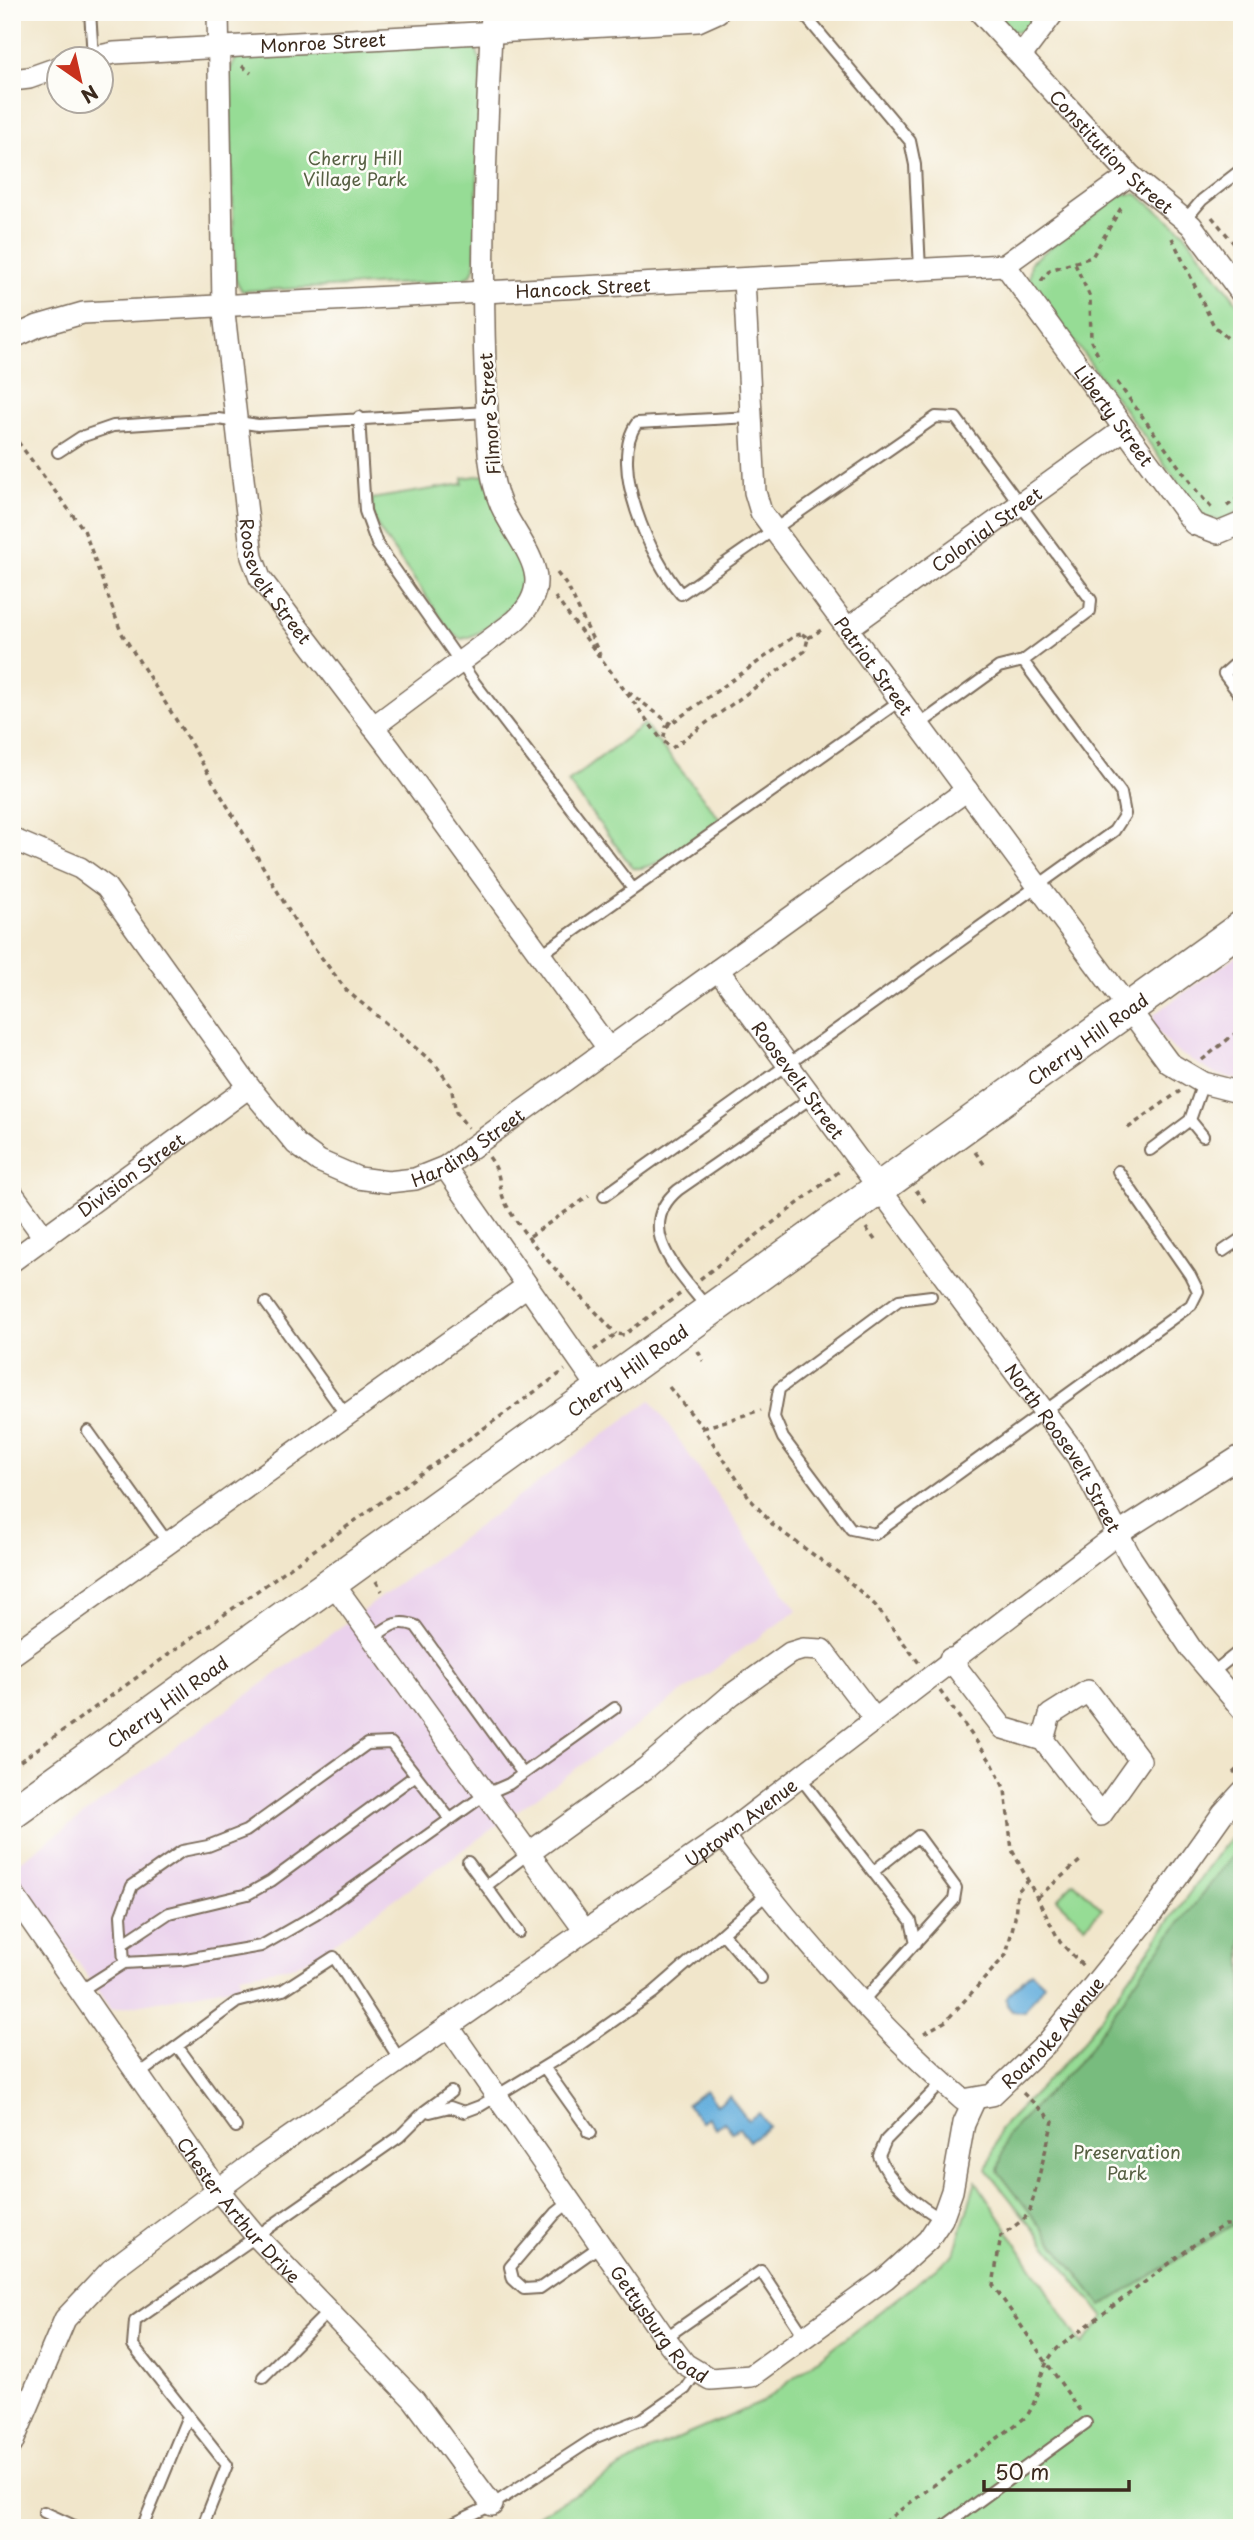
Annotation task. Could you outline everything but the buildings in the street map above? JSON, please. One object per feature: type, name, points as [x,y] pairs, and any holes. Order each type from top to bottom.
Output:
[{"type":"main road","name":"Cherry Hill Road","points":[[12,1813],[1242,927]]},
{"type":"street","name":"Roosevelt Street","points":[[218,12],[223,304],[252,557],[260,578],[373,727],[608,1048]]},
{"type":"street","name":"Monroe Street","points":[[116,52],[219,48],[491,23],[698,22],[718,12]]},
{"type":"street","name":"Constitution Street","points":[[980,12],[1021,55],[1122,181],[1184,219],[1242,294]]},
{"type":"street","points":[[1021,55],[1054,12]]},
{"type":"street","name":"Filmore Street","points":[[373,727],[521,615],[535,594],[536,574],[530,552],[501,504],[495,487],[488,412],[482,293],[491,23]]},
{"type":"street","points":[[12,80],[46,72]]},
{"type":"street","points":[[1005,265],[1122,181]]},
{"type":"street","name":"Hancock Street","points":[[12,338],[38,326],[83,313],[1005,265]]},
{"type":"street","name":"Liberty Street","points":[[1005,265],[1194,524],[1218,533],[1242,523]]},
{"type":"street","name":"Patriot Street","points":[[744,279],[755,492],[761,512],[1169,1063],[1194,1085],[1242,1093]]},
{"type":"street","name":"Colonial Street","points":[[848,628],[1123,430]]},
{"type":"street","name":"Harding Street","points":[[12,839],[80,868],[106,887],[248,1087],[296,1144],[319,1161],[358,1178],[402,1181],[445,1167],[967,790]]},
{"type":"street","name":"Roosevelt Street","points":[[718,970],[879,1191]]},
{"type":"street","name":"Division Street","points":[[12,1261],[248,1087]]},
{"type":"street","points":[[445,1167],[600,1390]]},
{"type":"street","name":"North Roosevelt Street","points":[[879,1191],[1077,1455],[1116,1535],[1192,1650],[1242,1709]]},
{"type":"street","points":[[12,1193],[44,1237]]},
{"type":"street","points":[[12,1655],[527,1286]]},
{"type":"street","name":"Uptown Avenue","points":[[12,2444],[65,2319],[111,2270],[400,2060],[723,1836],[1116,1535],[1242,1455]]},
{"type":"street","points":[[332,1582],[585,1931]]},
{"type":"street","points":[[529,1853],[646,1768],[731,1695],[790,1653],[803,1649],[822,1650],[874,1718]]},
{"type":"street","points":[[950,1660],[1003,1728],[1043,1740],[1101,1815],[1140,1760],[1088,1691],[1050,1715],[1043,1740]]},
{"type":"street","name":"Roanoke Avenue","points":[[975,2099],[992,2095],[1047,2043],[1152,1913],[1223,1813],[1242,1792]]},
{"type":"street","points":[[723,1836],[766,1895],[861,2003],[963,2100],[975,2099]]},
{"type":"street","name":"Chester Arthur Drive","points":[[12,1893],[218,2190],[257,2237],[414,2400],[492,2505]]},
{"type":"street","name":"Gettysburg Road","points":[[448,2026],[665,2338],[685,2364],[710,2379],[751,2376],[806,2339],[886,2278],[928,2239],[942,2219],[952,2191],[964,2123],[975,2099]]},
{"type":"lane","points":[[88,46],[90,12]]},
{"type":"lane","points":[[802,12],[910,141],[915,165],[920,270]]},
{"type":"lane","points":[[1184,219],[1242,169]]},
{"type":"lane","points":[[58,452],[81,437],[113,426],[236,421],[258,425],[359,417],[488,412]]},
{"type":"lane","points":[[359,417],[365,511],[377,544],[462,661],[474,682],[633,889]]},
{"type":"lane","points":[[751,417],[637,423],[628,435],[630,479],[645,539],[667,578],[681,594],[936,417],[956,418],[1091,600],[1090,611],[1023,661],[999,667],[919,725]]},
{"type":"lane","points":[[1242,658],[1224,674],[1242,698]]},
{"type":"lane","points":[[604,1196],[1114,831],[1125,814],[1121,793],[1023,661]]},
{"type":"lane","points":[[540,955],[901,700]]},
{"type":"lane","points":[[1194,1085],[1190,1120],[1203,1136]]},
{"type":"lane","points":[[710,1311],[666,1254],[658,1237],[658,1223],[663,1207],[678,1190],[811,1098]]},
{"type":"lane","points":[[1150,1150],[1190,1120]]},
{"type":"lane","points":[[932,1296],[900,1300],[779,1389],[774,1417],[783,1438],[851,1529],[874,1534],[1191,1305],[1198,1291],[1190,1275],[1118,1171]]},
{"type":"lane","points":[[1223,1251],[1242,1238]]},
{"type":"lane","points":[[266,1303],[346,1415]]},
{"type":"lane","points":[[88,1431],[167,1543]]},
{"type":"lane","points":[[373,1638],[392,1624],[404,1622],[416,1626],[523,1774]]},
{"type":"lane","points":[[1212,1673],[1242,1649]]},
{"type":"lane","points":[[80,1991],[124,1963],[180,1960],[261,1946],[316,1915],[486,1794],[523,1774],[615,1708]]},
{"type":"lane","points":[[124,1963],[121,1915],[131,1886],[182,1851],[208,1846],[246,1831],[367,1744],[391,1743],[450,1819]]},
{"type":"lane","points":[[124,1943],[169,1913],[248,1894],[271,1881],[416,1775]]},
{"type":"lane","points":[[799,1776],[911,1921],[916,1942]]},
{"type":"lane","points":[[861,2003],[954,1900],[956,1888],[918,1836],[874,1871]]},
{"type":"lane","points":[[486,1886],[529,1853]]},
{"type":"lane","points":[[468,1862],[519,1932]]},
{"type":"lane","points":[[413,2123],[436,2108],[450,2107],[464,2112],[497,2096],[544,2067],[653,1993],[766,1895]]},
{"type":"lane","points":[[723,1934],[761,1978]]},
{"type":"lane","points":[[138,2075],[237,2002],[283,1990],[334,1957],[400,2060]]},
{"type":"lane","points":[[178,2047],[236,2127]]},
{"type":"lane","points":[[544,2067],[591,2133],[588,2132]]},
{"type":"lane","points":[[942,2219],[925,2210],[910,2196],[883,2167],[879,2156],[887,2140],[943,2082]]},
{"type":"lane","points":[[202,2528],[227,2465],[133,2346],[135,2321],[399,2137],[451,2092]]},
{"type":"lane","points":[[571,2201],[519,2253],[510,2267],[513,2279],[524,2289],[540,2288],[600,2246]]},
{"type":"lane","points":[[665,2338],[761,2271],[806,2339]]},
{"type":"lane","points":[[263,2377],[328,2312]]},
{"type":"lane","points":[[444,2528],[492,2505],[596,2437],[642,2419],[685,2389],[696,2371]]},
{"type":"lane","points":[[142,2528],[188,2416]]},
{"type":"lane","points":[[942,2528],[1086,2423]]},
{"type":"lane","points":[[44,2512],[79,2528]]},
{"type":"path","points":[[1027,296],[1050,270],[1092,257],[1128,198],[1122,181]]},
{"type":"path","points":[[1242,253],[1184,219],[1178,244],[1213,326],[1242,351]]},
{"type":"path","points":[[1075,264],[1090,297],[1091,341],[1102,362]]},
{"type":"path","points":[[1115,381],[1216,514]]},
{"type":"path","points":[[12,434],[84,530],[121,632],[188,739],[299,928],[347,991],[435,1064],[451,1086],[456,1112],[499,1171],[504,1200],[530,1236],[616,1334],[624,1335],[856,1159]]},
{"type":"path","points":[[1224,508],[1242,495]]},
{"type":"path","points":[[557,573],[568,587],[604,663]]},
{"type":"path","points":[[555,597],[663,741],[672,748],[806,651],[808,638]]},
{"type":"path","points":[[663,741],[662,734],[671,724],[796,635],[808,638],[823,629]]},
{"type":"path","points":[[620,684],[671,724]]},
{"type":"path","points":[[1196,1062],[1231,1039],[1242,1028]]},
{"type":"path","points":[[1128,1128],[1194,1085]]},
{"type":"path","points":[[975,1152],[984,1164]]},
{"type":"path","points":[[915,1187],[927,1205]]},
{"type":"path","points":[[530,1236],[591,1194],[594,1198],[601,1193],[604,1196]]},
{"type":"path","points":[[863,1225],[875,1240]]},
{"type":"path","points":[[12,1767],[616,1334]]},
{"type":"path","points":[[669,1387],[703,1427],[751,1500],[774,1526],[844,1577],[875,1605],[921,1666]]},
{"type":"path","points":[[703,1427],[760,1409]]},
{"type":"path","points":[[374,1579],[382,1591]]},
{"type":"path","points":[[937,1687],[992,1763],[1005,1790],[1012,1850],[1060,1942],[1085,1969]]},
{"type":"path","points":[[1038,1897],[1082,1858]]},
{"type":"path","points":[[924,2033],[946,2021],[1006,1955],[1015,1918],[1017,1892],[1029,1880]]},
{"type":"path","points":[[1023,2093],[1053,2121],[1030,2211],[1024,2219],[1001,2236],[993,2285],[1071,2394],[1086,2423]]},
{"type":"path","points":[[876,2528],[1026,2417],[1033,2407],[1046,2359],[1199,2241],[1224,2225],[1242,2225]]},
{"type":"shaded area","points":[[1242,952],[1242,1081],[1213,1073],[1174,1050],[1153,1027],[1154,1014]]},
{"type":"shaded area","points":[[651,1400],[797,1610],[315,1956],[295,1966],[240,1975],[241,1985],[111,2010],[12,1867]]},
{"type":"green space","points":[[991,12],[1043,12],[1029,27],[1017,32],[1006,27]]},
{"type":"green space","name":"Cherry Hill Village Park","points":[[464,42],[476,48],[481,63],[475,266],[471,275],[460,281],[242,291],[235,279],[229,71],[237,57],[245,54]]},
{"type":"green space","points":[[1122,194],[1137,194],[1183,231],[1242,309],[1242,508],[1225,520],[1205,519],[1029,280],[1031,262]]},
{"type":"green space","points":[[483,475],[520,549],[522,585],[514,602],[498,618],[476,634],[461,639],[451,632],[380,531],[374,520],[371,499],[463,484],[463,478]]},
{"type":"green space","points":[[644,724],[720,819],[666,858],[643,868],[633,868],[568,782]]},
{"type":"green space","points":[[1242,1826],[1242,2528],[515,2528],[656,2448],[763,2402],[954,2254],[976,2181],[1082,2345],[1104,2318],[987,2170],[1000,2129],[1078,2049],[1221,1849]]},
{"type":"green space","name":"Preservation Park","points":[[1242,1844],[1242,2219],[1102,2306],[998,2171],[1007,2135],[1085,2055],[1143,1970]]},
{"type":"green space","points":[[1074,1882],[1102,1909],[1085,1926],[1057,1899]]},
{"type":"water","points":[[1031,1972],[1044,1984],[1024,2012],[1012,2011],[1007,2005],[1006,1997]]},
{"type":"water","points":[[706,2090],[717,2105],[729,2096],[748,2120],[759,2113],[769,2126],[749,2141],[739,2128],[732,2132],[724,2122],[716,2128],[707,2117],[701,2122],[687,2104]]}]
